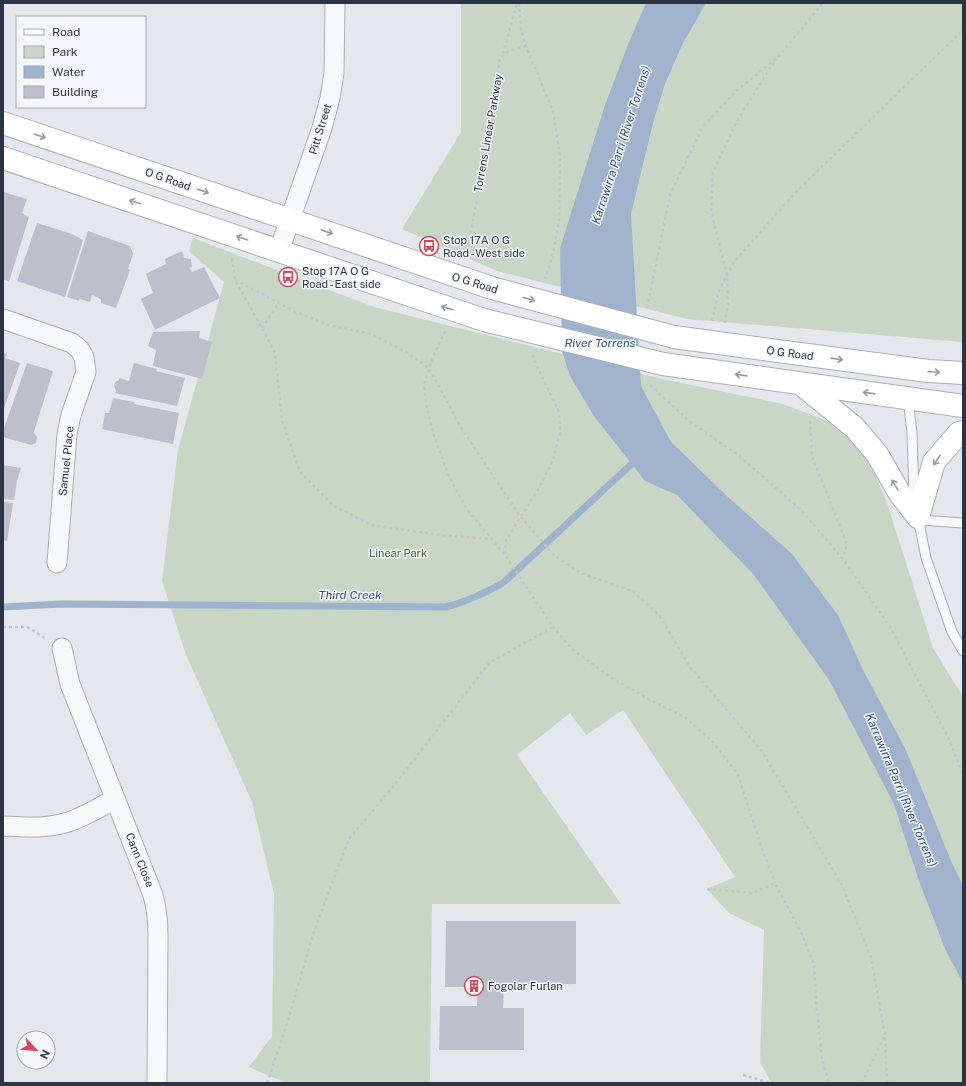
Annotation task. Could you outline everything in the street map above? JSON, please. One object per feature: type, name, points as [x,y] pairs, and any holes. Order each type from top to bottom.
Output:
[{"type":"main road","name":"O G Road","points":[[3,123],[459,278],[674,337],[928,372],[963,373]]},
{"type":"main road","points":[[3,158],[484,320],[663,364],[963,406]]},
{"type":"main road","points":[[906,368],[908,398]]},
{"type":"main road","points":[[800,383],[855,428],[877,454],[900,494],[918,518]]},
{"type":"main road","points":[[918,518],[934,462],[959,433],[963,432]]},
{"type":"street","name":"Pitt Street","points":[[279,251],[322,128],[330,98],[334,73],[335,3]]},
{"type":"street","name":"Samuel Place","points":[[3,319],[72,343],[80,350],[85,358],[86,372],[71,415],[67,434],[57,563]]},
{"type":"street","name":"Cann Close","points":[[62,648],[70,684],[153,895],[158,917],[157,1083]]},
{"type":"street","points":[[3,826],[35,827],[57,825],[68,822],[116,799]]},
{"type":"lane","points":[[908,398],[912,433],[914,497],[926,558],[952,632],[963,651]]},
{"type":"lane","points":[[918,518],[963,523]]},
{"type":"path","points":[[503,54],[510,50],[526,46],[521,29],[518,3]]},
{"type":"path","name":"Torrens Linear Parkway","points":[[459,278],[465,260],[498,88],[499,61],[503,54],[518,3]]},
{"type":"path","points":[[714,343],[719,290],[734,262],[798,190],[963,30]]},
{"type":"path","points":[[714,343],[728,304],[727,276],[711,211],[713,172],[738,119],[778,57]]},
{"type":"path","points":[[229,234],[235,280],[275,353],[282,420],[300,472],[334,506],[372,525],[440,535],[491,540]]},
{"type":"path","points":[[235,280],[294,311],[328,324],[372,334],[408,353],[429,368],[460,426],[520,516],[554,556],[581,573],[632,591],[659,615],[690,666],[761,750],[842,885],[871,957],[885,1035],[887,1083]]},
{"type":"path","points":[[262,328],[278,303]]},
{"type":"path","points":[[452,309],[446,329],[436,350],[424,385],[426,404],[434,436],[446,467],[466,508],[505,555],[553,627],[572,649],[610,677],[685,717],[714,743],[738,775],[775,883],[801,932],[814,964],[822,1059],[829,1083]]},
{"type":"path","points":[[810,418],[812,456],[846,544],[842,560]]},
{"type":"path","points":[[3,627],[27,627],[62,648]]},
{"type":"path","points":[[267,1083],[286,1028],[315,928],[349,839],[396,783],[490,664],[553,627]]},
{"type":"path","points":[[707,889],[753,893],[775,883]]},
{"type":"path","points":[[862,1083],[885,1035]]},
{"type":"path","points":[[743,1076],[770,1083]]},
{"type":"green space","points":[[461,3],[963,3],[963,342],[687,319],[497,271],[402,229],[461,132]]},
{"type":"green space","name":"Linear Park","points":[[193,238],[374,307],[662,379],[783,404],[830,422],[866,453],[887,503],[933,648],[963,697],[963,1083],[772,1083],[760,1063],[764,930],[729,913],[707,889],[735,877],[623,710],[586,735],[570,713],[517,755],[621,904],[432,904],[430,1082],[284,1082],[249,1067],[272,1036],[274,894],[252,802],[186,655],[162,581],[178,450],[224,282],[189,251]]},
{"type":"water","name":"River Torrens","points":[[646,3],[706,3],[682,45],[665,84],[653,123],[631,214],[641,386],[671,442],[728,497],[792,554],[838,615],[863,670],[905,748],[952,863],[963,886],[963,983],[945,949],[918,878],[894,804],[829,680],[754,575],[677,495],[645,481],[594,416],[570,376],[562,351],[560,248],[605,105],[629,42]]},
{"type":"building","points":[[3,192],[27,199],[22,213],[29,217],[9,282],[3,279]]},
{"type":"building","points":[[37,223],[72,234],[83,240],[65,297],[17,281]]},
{"type":"building","points":[[88,231],[130,246],[133,254],[128,269],[130,270],[116,308],[101,303],[101,299],[92,295],[90,302],[80,299],[79,301],[67,297]]},
{"type":"building","points":[[182,251],[184,258],[191,259],[192,267],[189,268],[192,272],[204,267],[220,298],[155,330],[141,299],[153,293],[146,274],[166,264],[165,259]]},
{"type":"building","points":[[200,331],[199,338],[212,342],[202,379],[153,366],[156,350],[148,346],[153,332]]},
{"type":"building","points":[[3,353],[7,354],[5,358],[20,363],[3,411]]},
{"type":"building","points":[[27,363],[53,371],[34,432],[37,437],[36,443],[31,445],[3,437],[3,431]]},
{"type":"building","points":[[134,363],[157,369],[156,371],[185,378],[177,406],[115,393],[115,382],[119,380],[119,378],[129,381]]},
{"type":"building","points":[[113,398],[179,413],[173,444],[102,429],[105,413],[109,413]]},
{"type":"building","points":[[3,465],[21,468],[14,500],[3,499]]},
{"type":"building","points":[[3,502],[13,503],[7,541],[3,540]]},
{"type":"building","name":"Fogolar Furlan","points":[[446,921],[576,921],[576,984],[504,985],[503,1008],[524,1008],[524,1050],[439,1050],[440,1006],[477,1006],[478,987],[445,987]]},
{"type":"waterway","name":"Third Creek","points":[[3,607],[62,604],[446,607],[461,603],[503,583],[638,458]]},
{"type":"place","name":"Stop 17A O G Road - West side","points":[[429,246]]},
{"type":"place","name":"Stop 17A O G Road - East side","points":[[288,277]]},
{"type":"place","name":"Fogolar Furlan","points":[[474,986]]},
{"type":"water label","name":"Karrawirra Parri (River Torrens)","points":[[621,145]]},
{"type":"water label","name":"Karrawirra Parri (River Torrens)","points":[[901,790]]}]
